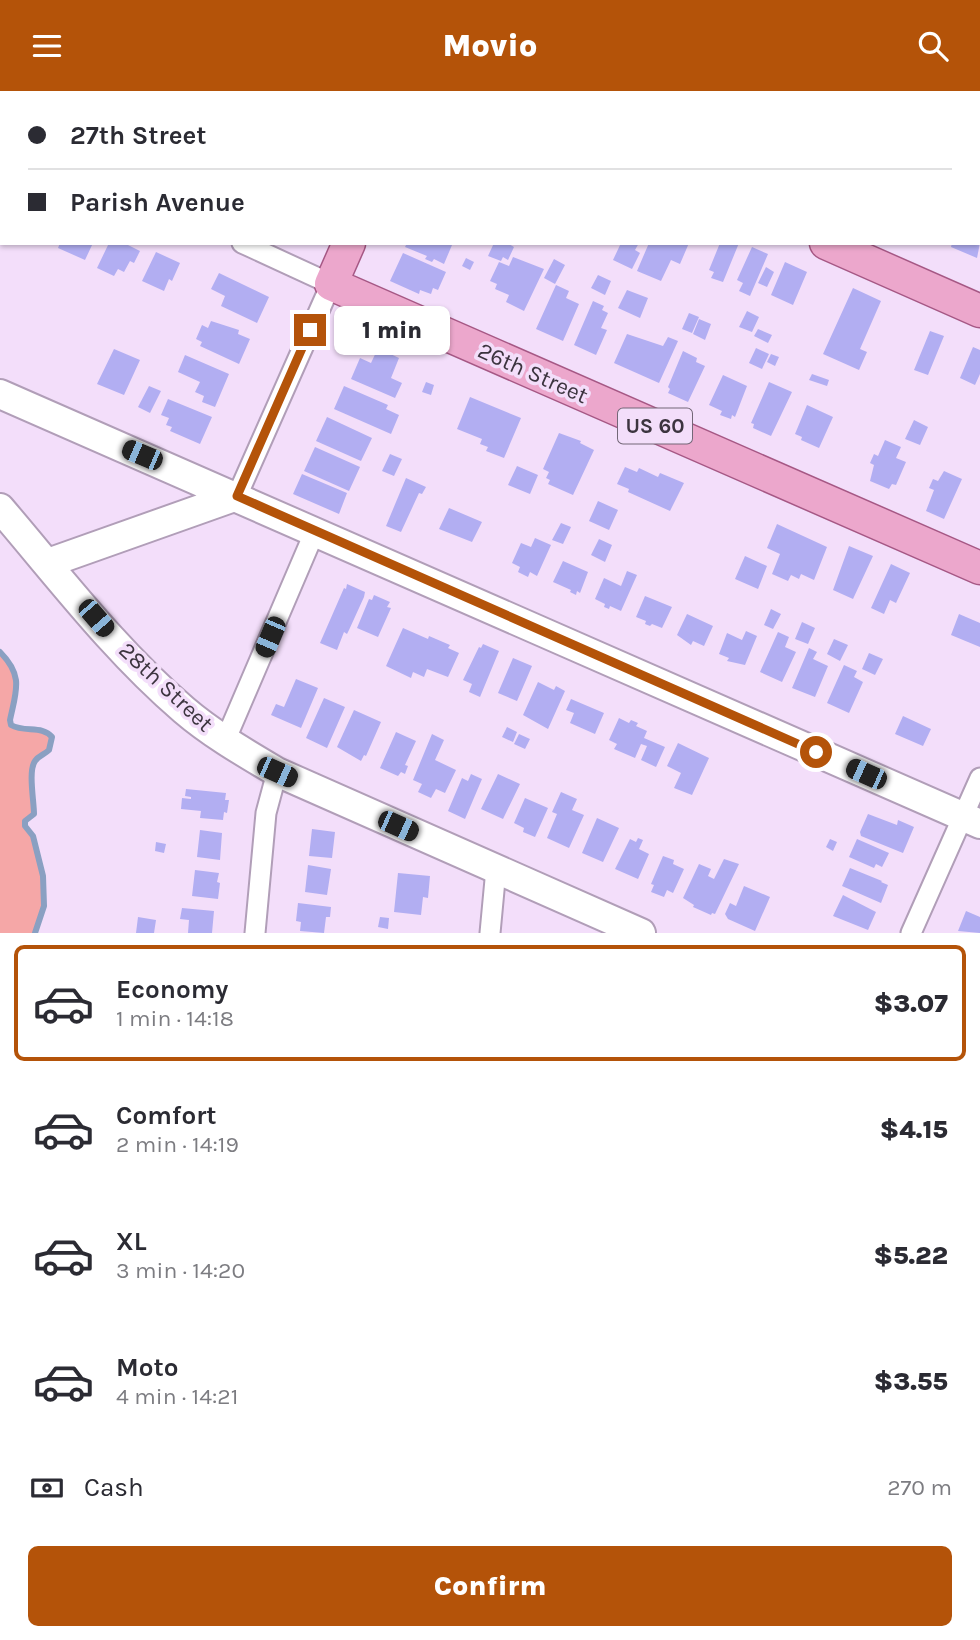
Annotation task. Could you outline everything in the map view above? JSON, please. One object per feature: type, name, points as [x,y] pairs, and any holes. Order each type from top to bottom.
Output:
[{"type":"main road","points":[[331,284],[348,245]]},
{"type":"main road","points":[[830,245],[980,311]]},
{"type":"main road","name":"26th Street","points":[[331,284],[980,568]]},
{"type":"main road","points":[[0,394],[971,820]]},
{"type":"main road","points":[[48,563],[237,496]]},
{"type":"main road","name":"28th Street","points":[[0,508],[148,677],[185,711],[225,741],[277,772],[641,933]]},
{"type":"street","name":"26th Street","points":[[246,245],[331,284]]},
{"type":"street","points":[[237,496],[331,284]]},
{"type":"street","points":[[225,741],[315,531]]},
{"type":"street","points":[[255,933],[266,813],[277,772]]},
{"type":"street","points":[[911,933],[971,820],[980,778]]},
{"type":"street","points":[[490,933],[496,869]]},
{"type":"shaded area","points":[[0,652],[13,668],[15,676],[16,692],[10,720],[12,725],[43,731],[52,737],[49,750],[37,759],[33,766],[34,814],[25,821],[25,826],[33,836],[43,876],[44,906],[35,933],[0,933]]},
{"type":"building","points":[[59,245],[92,245],[85,260],[58,248]]},
{"type":"building","points":[[108,245],[128,245],[140,251],[134,263],[130,261],[124,272],[118,269],[114,276],[97,268]]},
{"type":"building","points":[[452,245],[444,264],[434,259],[432,262],[425,259],[427,256],[405,247]]},
{"type":"building","points":[[493,245],[514,247],[508,260],[503,257],[501,261],[488,256]]},
{"type":"building","points":[[620,245],[638,245],[635,250],[640,253],[632,269],[613,260]]},
{"type":"building","points":[[648,245],[688,245],[680,264],[671,260],[661,281],[637,271]]},
{"type":"building","points":[[719,245],[738,245],[723,282],[711,278],[714,272],[709,270]]},
{"type":"building","points":[[952,245],[980,245],[977,258]]},
{"type":"building","points":[[752,247],[768,254],[750,296],[739,291],[743,283],[737,280]]},
{"type":"building","points":[[156,252],[180,263],[164,291],[142,281]]},
{"type":"building","points":[[403,253],[446,272],[438,290],[433,288],[431,294],[420,290],[419,294],[390,281]]},
{"type":"building","points":[[513,257],[544,269],[524,311],[506,302],[509,295],[495,289],[497,284],[490,281],[499,262],[509,266]]},
{"type":"building","points":[[466,258],[474,262],[470,270],[462,266]]},
{"type":"building","points":[[554,259],[565,265],[555,284],[544,278]]},
{"type":"building","points":[[785,262],[807,272],[793,305],[771,295]]},
{"type":"building","points":[[766,267],[774,272],[767,287],[758,283]]},
{"type":"building","points":[[219,273],[269,297],[257,323],[221,306],[225,296],[211,289]]},
{"type":"building","points":[[598,275],[611,281],[605,295],[591,288]]},
{"type":"building","points":[[556,285],[569,291],[566,298],[579,304],[563,341],[536,329]]},
{"type":"building","points":[[853,288],[881,301],[860,349],[867,352],[859,370],[823,354]]},
{"type":"building","points":[[627,290],[648,298],[640,318],[618,308]]},
{"type":"building","points":[[593,301],[604,306],[602,310],[608,313],[601,328],[607,330],[596,355],[574,345]]},
{"type":"building","points":[[747,311],[759,317],[752,332],[739,327]]},
{"type":"building","points":[[689,313],[699,317],[692,333],[682,329]]},
{"type":"building","points":[[699,319],[711,324],[705,340],[693,334]]},
{"type":"building","points":[[211,321],[239,330],[238,334],[250,339],[239,364],[200,346],[202,342],[196,339],[202,325],[208,328]]},
{"type":"building","points":[[758,329],[772,335],[768,343],[754,336]]},
{"type":"building","points":[[930,331],[944,336],[928,375],[914,370]]},
{"type":"building","points":[[627,334],[663,346],[668,337],[678,341],[659,383],[614,363]]},
{"type":"building","points":[[973,347],[980,350],[980,374],[975,385],[960,378]]},
{"type":"building","points":[[378,348],[399,358],[391,378],[402,383],[395,398],[351,379],[360,358],[371,363]]},
{"type":"building","points":[[756,348],[769,354],[762,369],[749,363]]},
{"type":"building","points":[[114,349],[140,360],[124,395],[97,384]]},
{"type":"building","points":[[683,351],[697,358],[696,362],[705,366],[688,402],[668,393]]},
{"type":"building","points":[[771,354],[779,357],[775,366],[767,362]]},
{"type":"building","points":[[185,355],[229,374],[215,407],[202,402],[204,396],[195,392],[200,382],[178,372]]},
{"type":"building","points":[[812,374],[829,380],[827,386],[809,380]]},
{"type":"building","points":[[723,375],[747,386],[735,417],[732,415],[731,419],[720,415],[722,411],[709,405]]},
{"type":"building","points":[[426,382],[434,385],[431,395],[422,392]]},
{"type":"building","points":[[769,382],[792,392],[771,436],[753,428],[754,424],[751,423]]},
{"type":"building","points":[[149,386],[161,391],[150,413],[138,407]]},
{"type":"building","points":[[344,386],[388,405],[386,409],[399,415],[391,434],[334,409]]},
{"type":"building","points":[[470,397],[521,418],[504,458],[486,451],[488,447],[480,444],[482,439],[457,429]]},
{"type":"building","points":[[168,399],[212,417],[200,444],[170,431],[172,427],[166,425],[169,418],[161,415]]},
{"type":"building","points":[[807,405],[833,417],[819,448],[801,440],[802,437],[795,434]]},
{"type":"building","points":[[327,417],[372,438],[361,461],[316,441]]},
{"type":"building","points":[[914,420],[928,427],[920,445],[905,439]]},
{"type":"building","points":[[559,433],[581,441],[580,443],[594,450],[573,495],[548,484],[550,480],[546,478],[549,472],[543,469]]},
{"type":"building","points":[[885,440],[901,447],[896,458],[906,462],[896,485],[892,484],[889,489],[870,481],[874,465],[870,463],[874,454],[878,456]]},
{"type":"building","points":[[315,447],[360,467],[349,491],[304,471]]},
{"type":"building","points":[[390,454],[402,459],[394,476],[382,471]]},
{"type":"building","points":[[517,466],[538,475],[530,494],[508,485]]},
{"type":"building","points":[[625,467],[637,472],[639,468],[658,477],[660,473],[684,483],[670,511],[628,492],[629,489],[617,484]]},
{"type":"building","points":[[944,471],[962,479],[944,519],[926,511],[934,490],[929,488],[933,479],[938,481]]},
{"type":"building","points":[[302,474],[347,493],[339,514],[293,494]]},
{"type":"building","points":[[406,478],[426,487],[422,494],[419,493],[401,532],[386,526]]},
{"type":"building","points":[[598,501],[618,510],[609,530],[589,521]]},
{"type":"building","points":[[449,508],[482,522],[472,542],[439,529]]},
{"type":"building","points":[[561,523],[571,527],[563,544],[552,540]]},
{"type":"building","points":[[777,524],[827,547],[814,580],[801,574],[799,579],[791,575],[788,581],[772,574],[780,554],[767,548]]},
{"type":"building","points":[[535,538],[551,545],[537,576],[530,572],[528,577],[518,572],[520,567],[512,563],[521,543],[531,547]]},
{"type":"building","points":[[599,539],[612,545],[605,562],[591,555]]},
{"type":"building","points":[[849,546],[873,556],[853,599],[833,590]]},
{"type":"building","points":[[745,556],[767,566],[758,589],[735,579]]},
{"type":"building","points":[[563,561],[588,572],[580,593],[577,591],[576,595],[553,582]]},
{"type":"building","points":[[891,564],[910,573],[896,603],[890,600],[884,614],[871,608]]},
{"type":"building","points":[[627,571],[637,575],[621,611],[610,606],[609,609],[604,607],[605,604],[595,599],[604,578],[621,586]]},
{"type":"building","points":[[347,584],[365,592],[349,630],[347,634],[344,632],[337,650],[320,643]]},
{"type":"building","points":[[374,595],[390,602],[387,607],[391,608],[378,637],[357,628],[369,599],[372,600]]},
{"type":"building","points":[[645,596],[672,607],[662,628],[645,624],[646,621],[636,617]]},
{"type":"building","points":[[771,609],[781,614],[773,629],[764,625]]},
{"type":"building","points":[[687,614],[713,626],[704,646],[693,641],[691,645],[677,635]]},
{"type":"building","points":[[959,614],[980,623],[980,647],[951,635]]},
{"type":"building","points":[[802,622],[815,628],[808,644],[795,639]]},
{"type":"building","points":[[403,628],[450,645],[448,648],[459,653],[448,677],[427,669],[424,677],[413,672],[411,678],[386,666]]},
{"type":"building","points":[[746,631],[757,636],[745,665],[727,661],[729,658],[719,654],[727,633],[742,640]]},
{"type":"building","points":[[778,632],[789,637],[785,647],[796,652],[782,682],[760,672]]},
{"type":"building","points":[[834,639],[848,645],[840,661],[827,654]]},
{"type":"building","points":[[483,644],[499,651],[480,697],[469,692],[472,684],[463,680]]},
{"type":"building","points":[[809,648],[817,652],[813,659],[828,666],[815,697],[792,688]]},
{"type":"building","points":[[869,653],[883,659],[875,675],[862,669]]},
{"type":"building","points":[[513,658],[532,666],[517,701],[498,693]]},
{"type":"building","points":[[844,665],[857,671],[854,677],[863,682],[849,713],[827,703]]},
{"type":"building","points":[[296,679],[318,688],[301,728],[271,715],[276,704],[284,707]]},
{"type":"building","points":[[538,682],[554,690],[556,686],[565,691],[548,729],[523,715]]},
{"type":"building","points":[[324,698],[345,707],[327,748],[306,738]]},
{"type":"building","points":[[571,699],[604,713],[595,734],[570,723],[574,713],[566,710]]},
{"type":"building","points":[[354,710],[381,722],[366,756],[364,755],[361,761],[337,747]]},
{"type":"building","points":[[903,716],[931,729],[923,746],[895,734]]},
{"type":"building","points":[[619,718],[629,723],[631,720],[638,723],[636,726],[647,731],[644,738],[665,747],[656,767],[641,760],[647,746],[641,744],[635,758],[614,749],[617,744],[609,740]]},
{"type":"building","points":[[507,727],[517,732],[513,742],[502,737]]},
{"type":"building","points":[[396,732],[416,741],[405,765],[408,766],[405,774],[401,772],[398,776],[380,768]]},
{"type":"building","points":[[432,734],[444,740],[435,760],[456,770],[445,793],[436,789],[431,798],[418,792],[422,784],[413,780]]},
{"type":"building","points":[[519,734],[530,739],[525,749],[514,744]]},
{"type":"building","points":[[678,743],[709,758],[692,795],[674,788],[681,773],[667,766]]},
{"type":"building","points":[[471,774],[482,779],[465,819],[448,811],[462,778],[468,781]]},
{"type":"building","points":[[498,774],[520,784],[503,819],[481,809]]},
{"type":"building","points":[[186,789],[226,793],[225,800],[229,800],[223,820],[200,818],[201,811],[181,809],[182,798],[191,799],[185,796]]},
{"type":"building","points":[[561,792],[577,799],[572,810],[584,815],[569,848],[547,838],[557,814],[552,812]]},
{"type":"building","points":[[525,798],[548,808],[535,837],[523,832],[524,828],[514,823]]},
{"type":"building","points":[[868,814],[897,825],[898,820],[914,827],[903,853],[861,836],[860,832]]},
{"type":"building","points":[[597,818],[619,828],[603,862],[582,853]]},
{"type":"building","points":[[312,829],[335,832],[332,858],[309,856]]},
{"type":"building","points":[[200,830],[222,833],[220,860],[197,857]]},
{"type":"building","points":[[638,838],[643,840],[639,849],[649,854],[638,879],[615,869],[630,839],[636,842]]},
{"type":"building","points":[[830,839],[837,842],[833,851],[826,847]]},
{"type":"building","points":[[857,839],[889,853],[882,867],[876,864],[874,868],[849,857]]},
{"type":"building","points":[[156,842],[166,844],[164,853],[155,851]]},
{"type":"building","points":[[663,856],[674,860],[673,864],[684,869],[673,893],[667,890],[664,897],[651,892],[654,885],[651,884]]},
{"type":"building","points":[[724,859],[739,864],[715,914],[711,915],[693,907],[694,905],[683,898],[699,864],[711,869],[708,876],[714,879]]},
{"type":"building","points":[[308,865],[331,869],[327,895],[305,892]]},
{"type":"building","points":[[850,868],[888,885],[881,903],[842,886]]},
{"type":"building","points":[[195,870],[219,873],[218,899],[192,896]]},
{"type":"building","points":[[398,873],[430,876],[428,898],[423,897],[421,915],[394,912]]},
{"type":"building","points":[[744,886],[770,897],[755,931],[728,919],[725,914],[730,903],[736,906]]},
{"type":"building","points":[[843,895],[876,912],[868,930],[833,916]]},
{"type":"building","points":[[298,903],[331,907],[330,917],[326,917],[324,933],[300,931],[301,922],[296,921]]},
{"type":"building","points":[[182,908],[214,911],[212,933],[188,933],[189,920],[180,919]]},
{"type":"building","points":[[966,911],[980,917],[980,933],[958,931]]},
{"type":"building","points":[[138,917],[156,920],[154,933],[136,933]]},
{"type":"building","points":[[380,917],[389,918],[388,929],[378,927]]},
{"type":"waterway","points":[[0,652],[15,676],[16,692],[11,725],[43,731],[52,737],[49,750],[37,759],[33,766],[34,814],[25,821],[25,826],[33,836],[43,876],[44,906],[35,933]]},
{"type":"route","points":[[310,330],[237,496],[816,752]]}]
